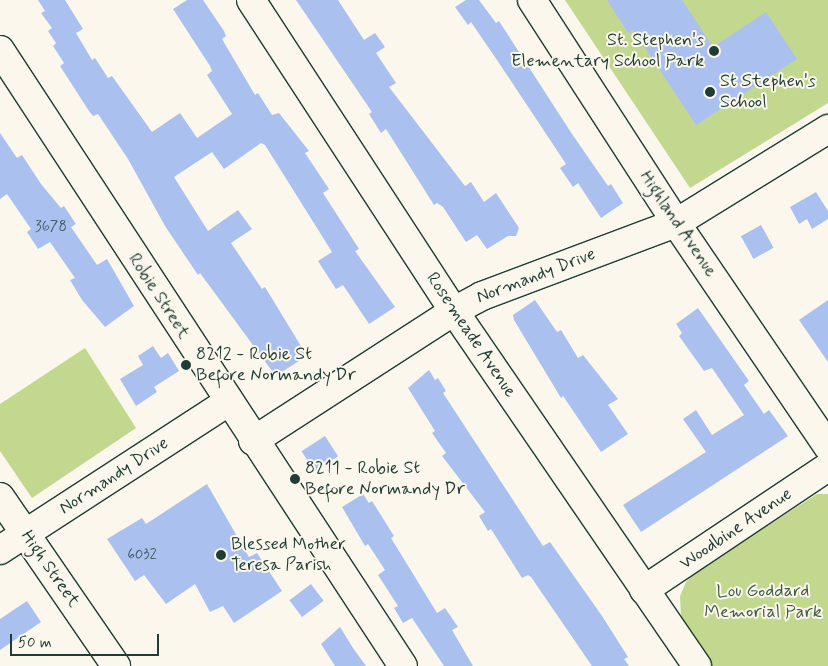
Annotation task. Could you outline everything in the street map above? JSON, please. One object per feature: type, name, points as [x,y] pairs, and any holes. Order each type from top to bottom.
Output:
[{"type":"street","name":"Rosemeade Avenue","points":[[251,0],[454,311],[697,666]]},
{"type":"street","name":"Highland Avenue","points":[[532,0],[676,223],[828,447]]},
{"type":"street","name":"Robie Street","points":[[0,50],[228,402],[403,666]]},
{"type":"street","name":"Normandy Drive","points":[[254,441],[454,311],[482,296],[676,223],[828,129]]},
{"type":"street","name":"Normandy Drive","points":[[0,550],[228,402]]},
{"type":"street","name":"Woodbine Avenue","points":[[644,590],[828,467]]},
{"type":"street","name":"High Street","points":[[0,497],[116,666]]},
{"type":"green space","name":"St. Stephen's Elementary School Park","points":[[565,0],[828,0],[828,103],[690,188]]},
{"type":"green space","points":[[85,348],[136,428],[32,498],[0,451],[0,404]]},
{"type":"green space","name":"Lou Goddard Memorial Park","points":[[817,494],[828,494],[828,666],[713,666],[681,616],[680,596],[686,582],[695,572]]},
{"type":"building","points":[[38,0],[65,0],[83,29],[76,33],[92,60],[95,58],[108,78],[112,76],[152,132],[180,113],[197,138],[232,114],[207,75],[212,71],[210,66],[173,9],[187,0],[203,0],[224,31],[226,36],[222,39],[255,95],[258,93],[272,115],[279,113],[309,151],[305,153],[329,189],[323,193],[359,249],[355,251],[395,307],[369,324],[343,285],[336,289],[318,261],[332,252],[265,145],[261,143],[224,169],[212,152],[174,177],[208,231],[238,210],[252,229],[231,243],[262,289],[265,287],[307,356],[277,375],[272,371],[200,273],[198,275],[165,226],[128,159],[98,114],[93,116],[89,111],[60,66],[64,63],[53,46],[56,43],[48,31],[52,28],[41,13],[45,11]]},
{"type":"building","points":[[296,0],[338,0],[364,40],[375,33],[385,47],[376,53],[396,83],[389,87],[465,186],[471,182],[484,202],[496,193],[519,228],[516,236],[508,236],[487,249],[477,235],[466,242],[443,207],[437,203],[434,205],[386,129],[381,133],[369,114],[372,112]]},
{"type":"building","points":[[466,0],[479,0],[496,23],[499,21],[572,134],[608,186],[611,184],[623,203],[601,218],[578,183],[573,187],[560,168],[566,164],[471,22],[468,25],[455,7]]},
{"type":"building","name":"St Stephen's School","points":[[607,0],[682,0],[713,47],[766,12],[797,59],[696,125],[633,30],[628,33]]},
{"type":"building","points":[[0,133],[17,158],[22,155],[41,184],[61,208],[64,206],[76,224],[71,227],[97,265],[107,259],[134,306],[105,327],[82,300],[70,280],[75,278],[50,242],[38,249],[27,232],[31,229],[7,194],[0,199]]},
{"type":"building","points":[[816,192],[828,211],[828,219],[812,229],[807,219],[799,224],[790,207]]},
{"type":"building","points":[[761,225],[774,248],[753,259],[741,236]]},
{"type":"building","points":[[535,300],[557,332],[561,330],[578,358],[583,355],[618,399],[608,405],[628,434],[601,452],[563,396],[561,398],[514,320],[513,315]]},
{"type":"building","points":[[828,300],[828,362],[799,320]]},
{"type":"building","points":[[698,308],[749,381],[744,385],[764,414],[769,410],[788,436],[641,532],[623,505],[706,452],[683,419],[696,410],[712,435],[744,415],[712,368],[704,371],[679,336],[682,333],[676,324]]},
{"type":"building","points":[[153,346],[161,358],[168,353],[179,371],[154,387],[157,392],[136,406],[120,379],[143,365],[138,356]]},
{"type":"building","points":[[429,370],[435,380],[438,378],[446,391],[443,393],[543,546],[550,542],[602,616],[628,657],[624,659],[629,666],[592,666],[531,577],[528,575],[522,578],[491,529],[488,531],[479,516],[485,512],[442,456],[446,453],[432,433],[435,431],[408,388]]},
{"type":"building","points":[[325,436],[338,456],[315,471],[302,451]]},
{"type":"building","points":[[207,484],[249,557],[257,553],[282,591],[234,623],[223,606],[210,612],[195,584],[166,604],[144,575],[135,581],[107,539],[142,518],[146,524]]},
{"type":"building","points":[[363,494],[369,503],[372,501],[394,536],[391,538],[437,613],[445,608],[458,627],[452,630],[473,666],[444,666],[412,618],[403,623],[394,608],[398,606],[378,575],[385,570],[368,544],[365,546],[342,507]]},
{"type":"building","points":[[311,584],[324,601],[302,617],[289,600]]},
{"type":"building","points":[[27,601],[41,622],[0,650],[0,619]]},
{"type":"building","points":[[340,627],[366,666],[335,666],[321,644]]},
{"type":"place","name":"St. Stephen's Elementary School Park","points":[[714,51]]},
{"type":"place","name":"St Stephen's School","points":[[710,92]]},
{"type":"place","name":"8212 - Robie St Before Normandy Dr","points":[[186,365]]},
{"type":"place","name":"8211 - Robie St Before Normandy Dr","points":[[295,479]]},
{"type":"place","name":"Blessed Mother Teresa Parish","points":[[221,555]]}]
